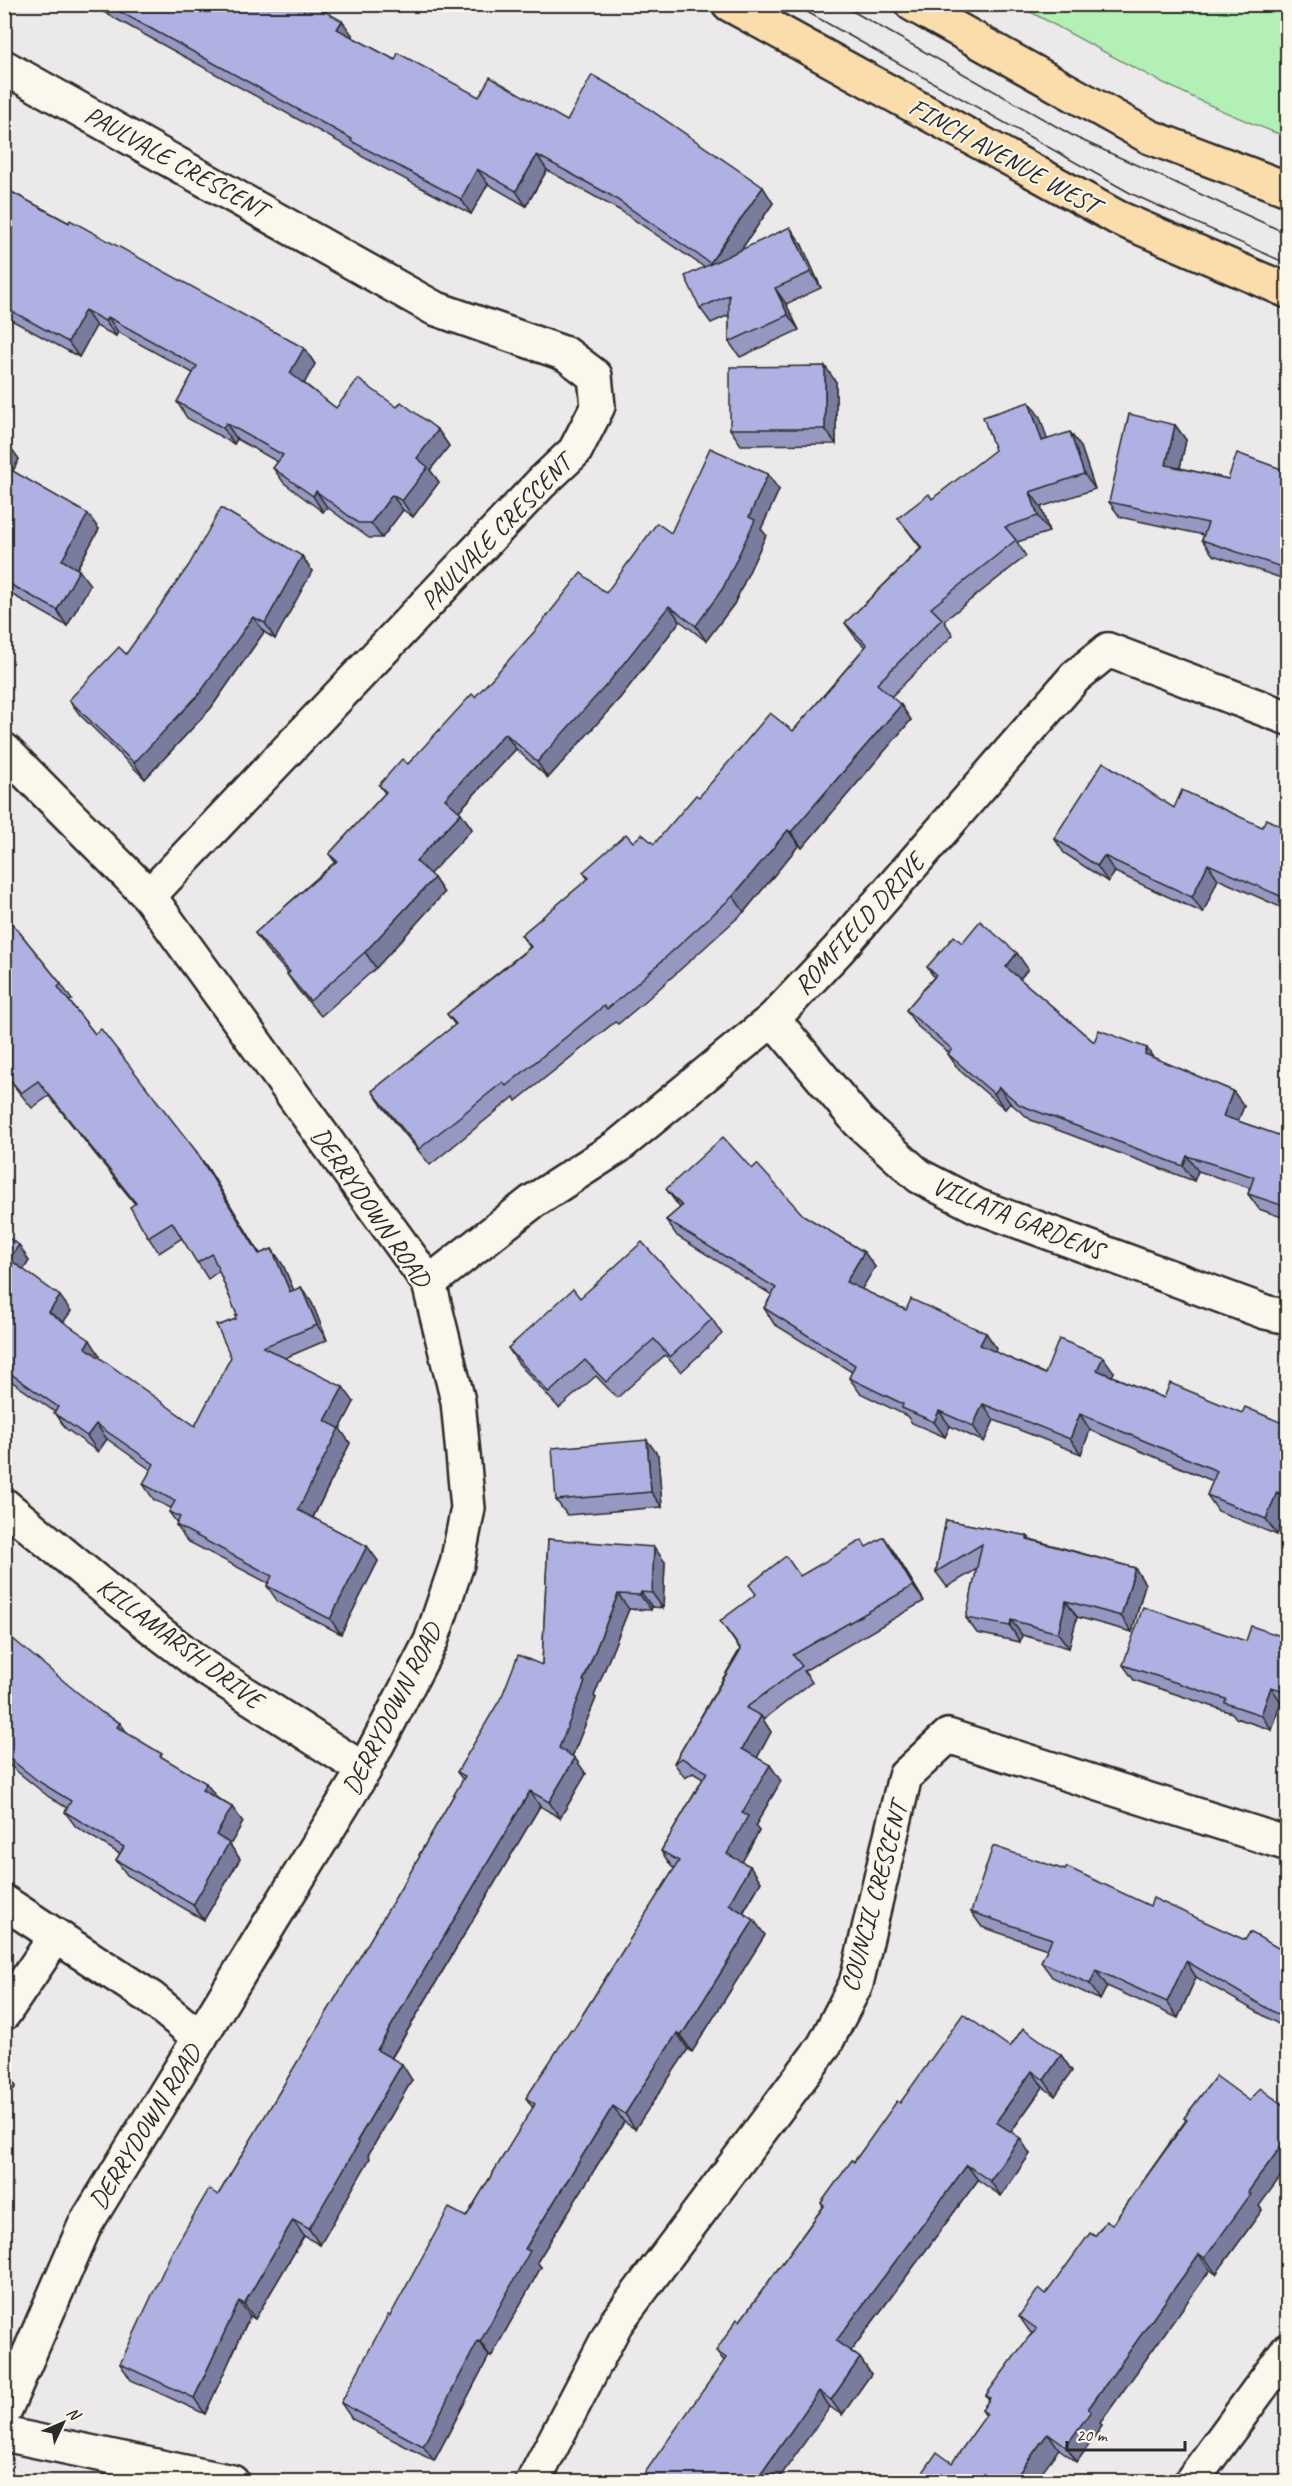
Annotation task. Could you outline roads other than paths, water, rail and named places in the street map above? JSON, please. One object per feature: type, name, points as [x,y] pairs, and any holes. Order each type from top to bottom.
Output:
[{"type":"main road","name":"FINCH AVENUE WEST","points":[[729,4],[1118,218],[1287,291]]},
{"type":"main road","points":[[912,4],[1150,137],[1287,189]]},
{"type":"street","name":"PAULVALE CRESCENT","points":[[4,67],[434,308],[566,354],[595,376],[598,406],[575,451],[541,483],[149,896]]},
{"type":"street","name":"ROMFIELD DRIVE","points":[[429,1283],[532,1202],[618,1147],[773,1019],[838,950],[1075,677],[1108,650],[1287,718]]},
{"type":"street","name":"DERRYDOWN ROAD","points":[[4,750],[149,896],[429,1283],[458,1401],[468,1508],[457,1564],[432,1641],[364,1770],[86,2225],[4,2412]]},
{"type":"street","name":"VILLATA GARDENS","points":[[773,1019],[859,1122],[919,1176],[977,1206],[1265,1312],[1287,1317]]},
{"type":"street","name":"KILLAMARSH DRIVE","points":[[4,1505],[153,1628],[206,1668],[364,1770]]},
{"type":"street","name":"COUNCIL CRESCENT","points":[[533,2481],[616,2323],[824,2046],[856,1984],[905,1776],[948,1736],[1287,1844]]},
{"type":"street","points":[[4,1902],[151,1998],[200,2038]]},
{"type":"street","points":[[4,2013],[56,1936]]},
{"type":"street","points":[[1191,2481],[1287,2350]]},
{"type":"street","points":[[4,2434],[232,2481]]},
{"type":"tram line","points":[[793,4],[1132,194],[1288,264]]},
{"type":"tram line","points":[[840,4],[1077,138],[1288,234]]}]
